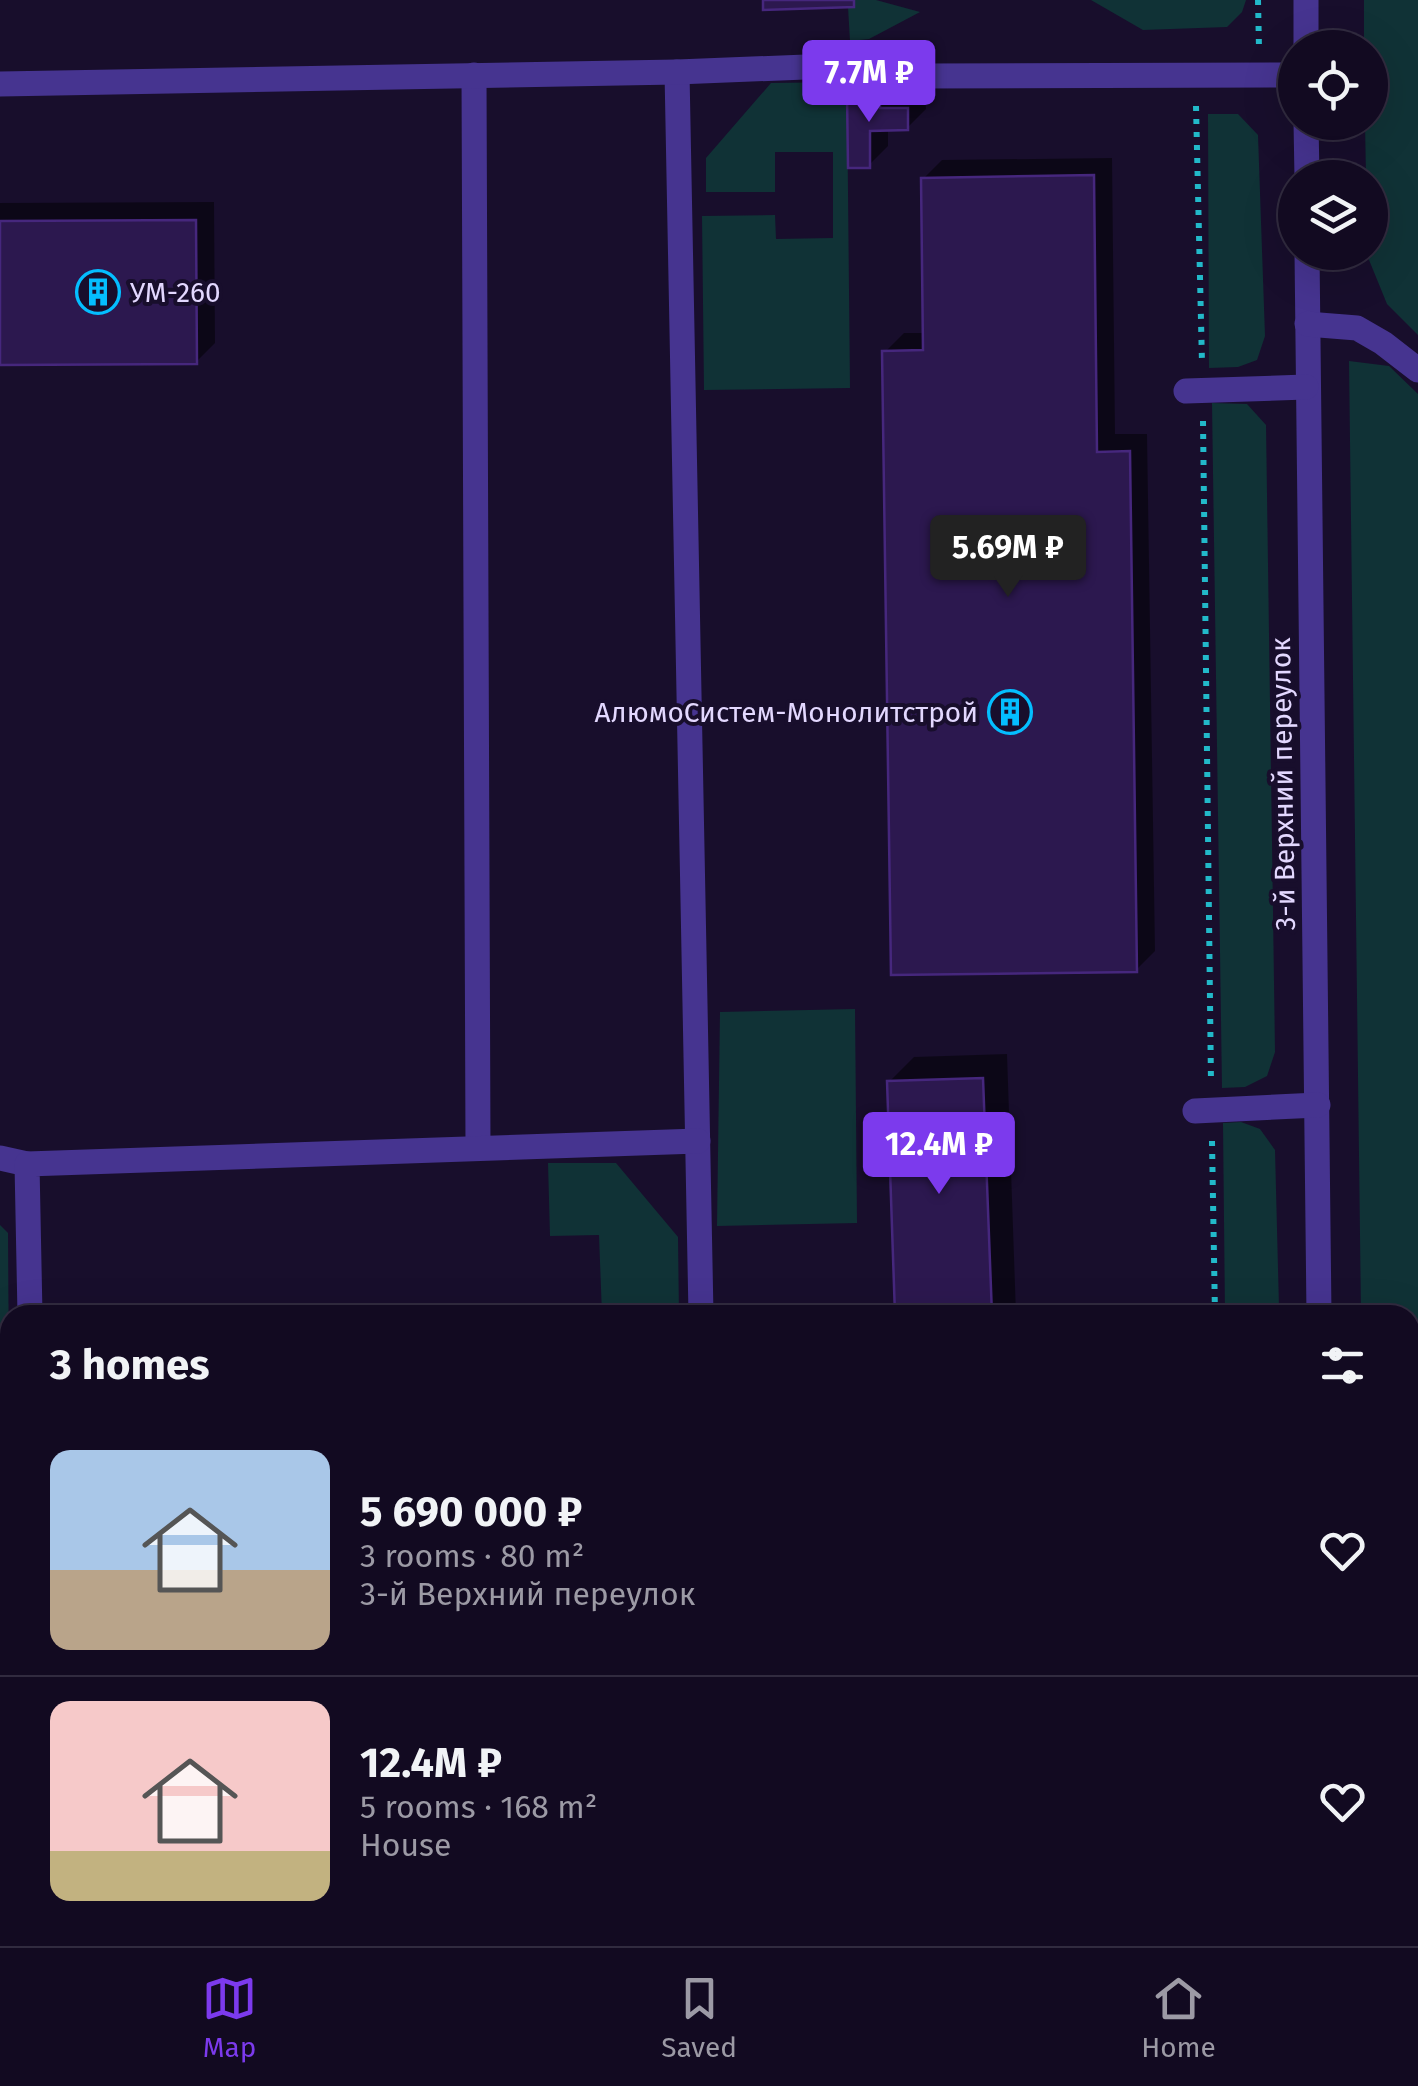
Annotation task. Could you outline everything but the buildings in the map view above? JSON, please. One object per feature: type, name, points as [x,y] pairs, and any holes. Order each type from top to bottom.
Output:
[{"type":"street","points":[[1306,0],[1306,30]]},
{"type":"street","points":[[0,84],[677,72],[856,65],[924,76],[1278,75]]},
{"type":"street","points":[[677,72],[701,1305]]},
{"type":"street","points":[[474,76],[478,1148]]},
{"type":"street","name":"3-й Верхний переулок","points":[[1307,270],[1320,1305]]},
{"type":"street","points":[[1307,324],[1357,328],[1383,342],[1418,370]]},
{"type":"street","points":[[1194,391],[1306,387]]},
{"type":"street","points":[[1203,1110],[1318,1105]]},
{"type":"street","points":[[0,1158],[27,1164],[698,1140]]},
{"type":"street","points":[[27,1164],[30,1305]]},
{"type":"path","points":[[1258,0],[1260,75]]},
{"type":"path","points":[[1196,74],[1194,391],[1203,1110],[1214,1305]]},
{"type":"green space","points":[[854,0],[876,0],[920,12],[869,39],[850,41],[848,7],[854,6]]},
{"type":"green space","points":[[1091,0],[1246,0],[1242,12],[1227,27],[1143,30]]},
{"type":"green space","points":[[1364,0],[1418,0],[1418,335],[1387,304],[1373,270],[1388,270],[1388,160],[1366,160],[1365,140],[1388,140],[1388,30],[1364,30]]},
{"type":"green space","points":[[847,82],[880,92],[847,93],[850,388],[704,390],[702,216],[775,215],[776,239],[833,238],[833,152],[775,152],[775,192],[706,192],[706,158],[771,83]]},
{"type":"green space","points":[[1208,114],[1238,114],[1258,135],[1265,336],[1257,360],[1238,367],[1209,368]]},
{"type":"green space","points":[[1349,361],[1389,366],[1418,394],[1418,1305],[1361,1305]]},
{"type":"green space","points":[[1212,403],[1247,404],[1266,425],[1275,1052],[1267,1076],[1245,1087],[1222,1088]]},
{"type":"green space","points":[[855,1009],[857,1223],[717,1226],[720,1012]]},
{"type":"green space","points":[[1241,1122],[1260,1129],[1275,1150],[1279,1305],[1225,1305],[1223,1123]]},
{"type":"green space","points":[[548,1163],[616,1163],[678,1237],[679,1305],[602,1305],[599,1235],[550,1236]]},
{"type":"green space","points":[[0,1225],[8,1233],[8,1305],[0,1305]]},
{"type":"place","name":"УМ-260","points":[[98,292]]},
{"type":"place","name":"АлюмоСистем-Монолитстрой","points":[[1010,712]]}]
